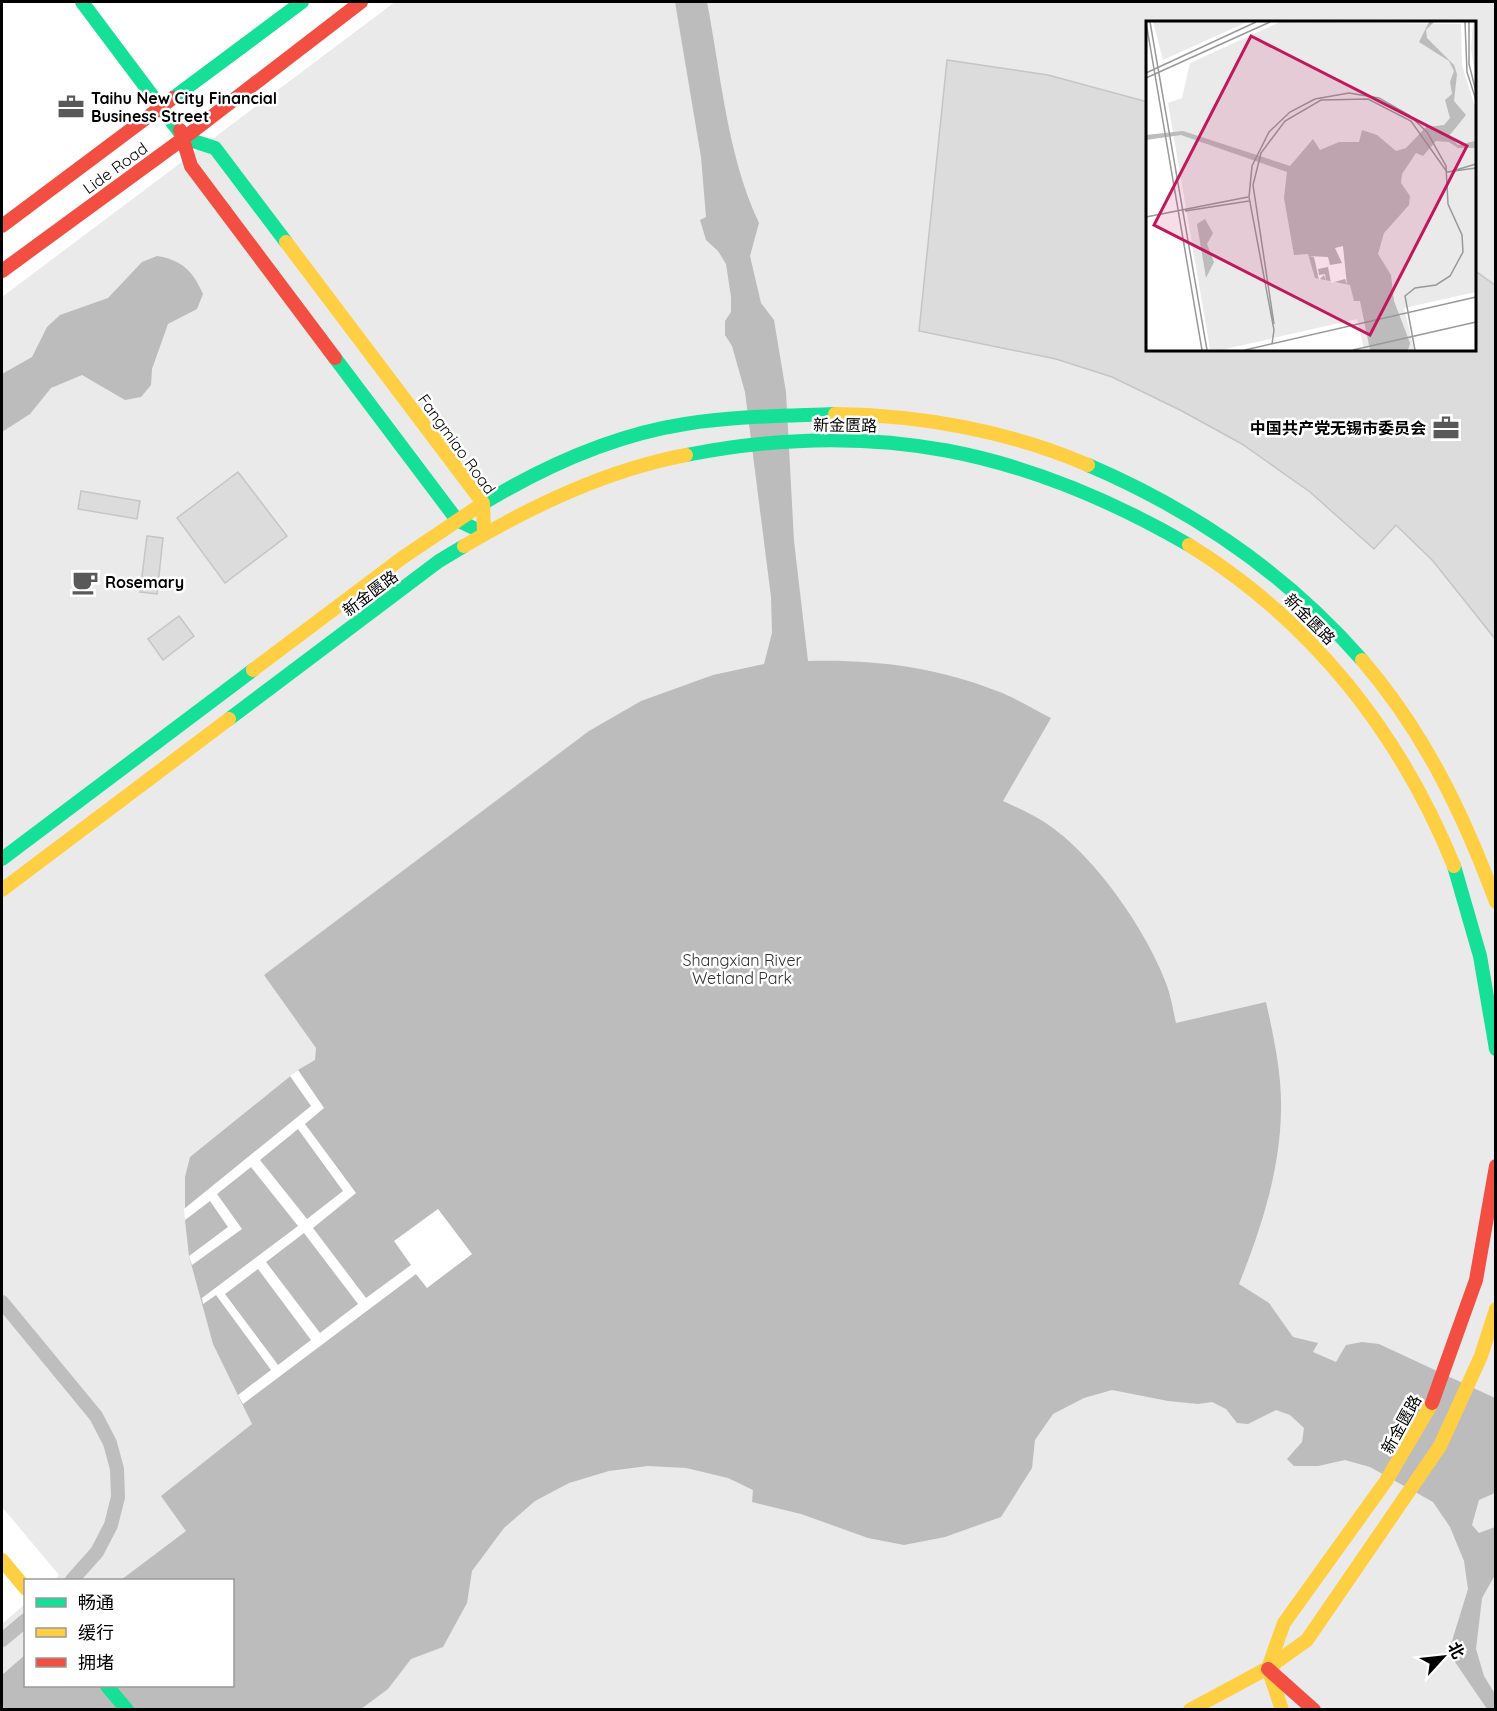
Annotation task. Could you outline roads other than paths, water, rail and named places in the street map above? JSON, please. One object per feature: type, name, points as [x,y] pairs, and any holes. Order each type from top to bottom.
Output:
[{"type":"street","points":[[82,2],[162,106]]},
{"type":"street","points":[[88,2],[184,138],[191,166],[457,520],[484,533]]},
{"type":"street","name":"Lide Road","points":[[2,226],[302,2]]},
{"type":"street","name":"Lide Road","points":[[2,271],[184,138],[361,2]]},
{"type":"street","name":"Fangmiao Road","points":[[184,138],[215,148],[483,503],[484,533]]},
{"type":"street","name":"新金匮路","points":[[2,859],[457,520],[483,503],[558,464],[604,446],[682,424],[791,414],[843,413],[930,420],[995,432],[1041,445],[1148,489],[1238,544],[1287,583],[1348,644],[1401,711],[1431,754],[1455,802],[1496,902]]},
{"type":"street","name":"新金匮路","points":[[2,890],[439,561],[484,533],[566,493],[626,470],[712,449],[794,441],[936,447],[1043,473],[1156,526],[1262,596],[1319,651],[1365,705],[1428,806],[1470,906],[1487,985],[1496,1049]]},
{"type":"street","name":"新金匮路","points":[[1268,1670],[1284,1623],[1293,1607],[1386,1482],[1431,1405],[1455,1346],[1476,1280],[1496,1166]]},
{"type":"street","points":[[2,1302],[96,1416],[110,1443],[117,1469],[118,1497],[111,1525],[98,1552],[74,1579]]},
{"type":"street","points":[[1198,1710],[1268,1670],[1307,1640],[1407,1498],[1440,1446],[1481,1356],[1496,1309]]},
{"type":"street","points":[[2,1560],[24,1587]]},
{"type":"street","points":[[2,1640],[24,1622]]},
{"type":"street","points":[[1190,1710],[1268,1670]]},
{"type":"street","points":[[1268,1670],[1282,1710]]},
{"type":"street","points":[[1268,1670],[1314,1710]]},
{"type":"street","points":[[108,1687],[127,1710]]},
{"type":"place","name":"Taihu New City Financial Business Street","points":[[71,107]]},
{"type":"place","name":"中国共产党无锡市委员会","points":[[1446,428]]},
{"type":"place","name":"Rosemary","points":[[85,582]]},
{"type":"park label","name":"Shangxian River Wetland Park","points":[[742,969]]}]
